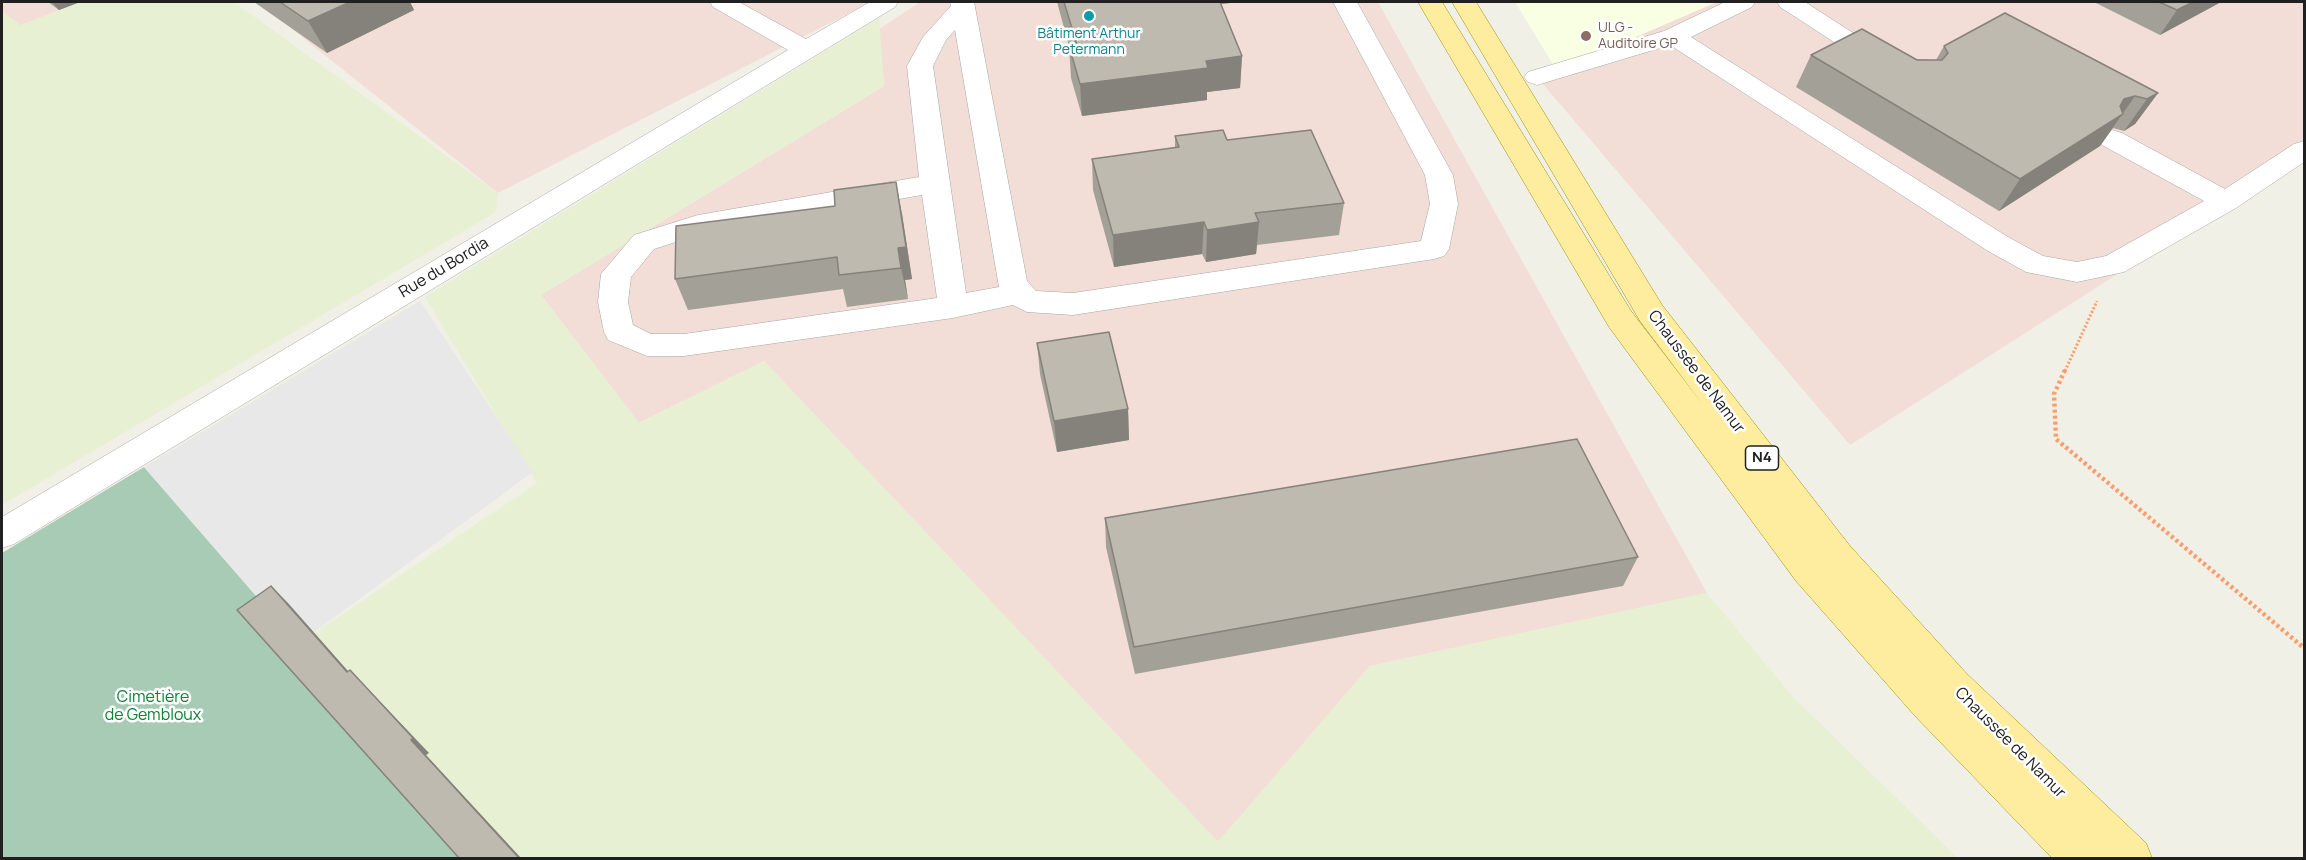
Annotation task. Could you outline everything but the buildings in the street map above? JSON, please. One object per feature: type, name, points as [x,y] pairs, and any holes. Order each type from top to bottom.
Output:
[{"type":"main road","name":"Chaussée de Namur","points":[[1430,2],[1620,319],[1809,570],[1930,705],[2080,858]]},
{"type":"main road","name":"Chaussée de Namur","points":[[1464,2],[1650,313],[1838,557],[1953,686],[2097,828],[2131,858]]},
{"type":"street","points":[[722,2],[807,50]]},
{"type":"street","name":"Rue du Bordia","points":[[2,534],[886,2]]},
{"type":"street","points":[[963,4],[1013,284],[1027,301],[1073,304],[1434,249],[1444,204],[1438,175],[1345,2]]},
{"type":"street","points":[[1537,77],[1673,36],[1743,2]]},
{"type":"street","points":[[1789,2],[1906,77]]},
{"type":"street","points":[[953,307],[934,184],[920,66],[935,37],[963,4]]},
{"type":"street","points":[[1673,36],[1998,244],[2036,265],[2077,272],[2114,265],[2226,201],[2304,150]]},
{"type":"street","points":[[2112,139],[2226,201]]},
{"type":"street","points":[[934,184],[698,225],[644,242],[616,274],[613,302],[620,332],[647,345],[684,345],[953,307],[1020,293]]},
{"type":"path","points":[[2114,265],[2054,394],[2056,439],[2304,648]]},
{"type":"shaded area","points":[[2,2],[80,2],[20,26],[2,11]]},
{"type":"shaded area","points":[[80,2],[234,2],[498,193],[496,212],[2,505],[2,11],[20,25]]},
{"type":"shaded area","points":[[258,2],[871,2],[498,193]]},
{"type":"shaded area","points":[[920,2],[1378,2],[1707,593],[1370,666],[1218,842],[764,361],[639,423],[541,295],[884,86],[879,29]]},
{"type":"shaded area","name":"ULG - Auditoire GP","points":[[1515,2],[1717,2],[1557,71]]},
{"type":"shaded area","points":[[1709,2],[2304,2],[2304,155],[1850,445],[1537,77]]},
{"type":"shaded area","points":[[879,18],[884,86],[541,295],[639,423],[764,361],[1218,842],[1370,666],[1707,593],[1792,696],[1958,858],[484,858],[298,644],[537,483],[425,297]]},
{"type":"shaded area","points":[[420,301],[533,472],[298,644],[144,467]]},
{"type":"green space","name":"Cimetière de Gembloux","points":[[144,467],[484,858],[2,858],[2,553]]},
{"type":"place","name":"Bâtiment Arthur Petermann","points":[[1089,16]]},
{"type":"place","name":"ULG - Auditoire GP","points":[[1586,36]]}]
